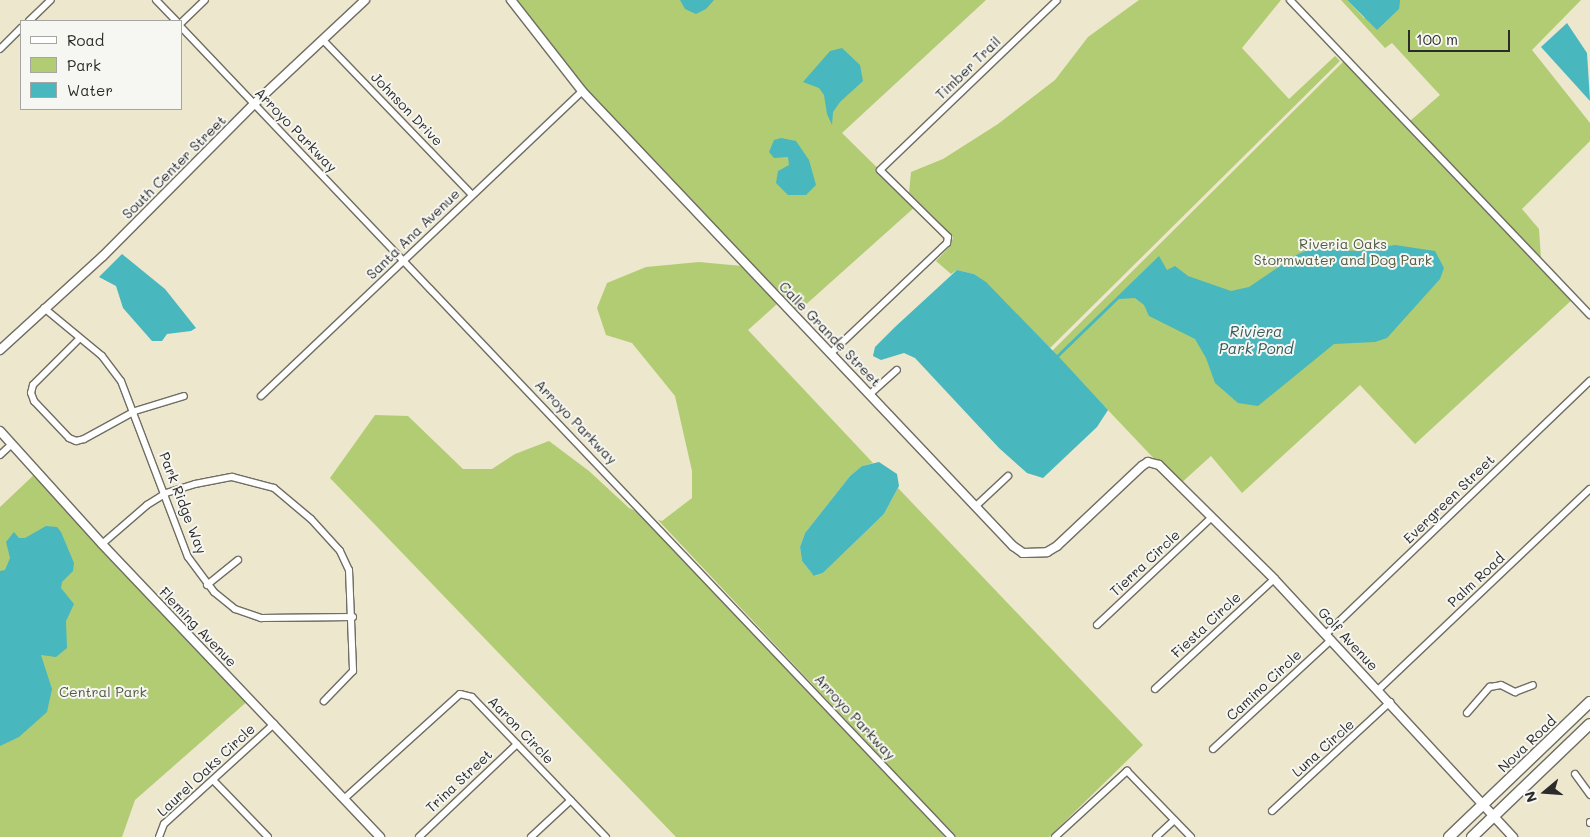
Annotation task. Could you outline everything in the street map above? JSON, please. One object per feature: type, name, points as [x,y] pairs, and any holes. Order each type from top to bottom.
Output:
[{"type":"main road","name":"Nova Road","points":[[1449,837],[1590,702]]},
{"type":"main road","name":"Nova Road","points":[[1472,837],[1590,724]]},
{"type":"street","points":[[30,20],[51,0]]},
{"type":"street","points":[[156,0],[175,20]]},
{"type":"street","points":[[182,22],[205,0]]},
{"type":"street","name":"South Center Street","points":[[0,350],[103,256],[254,104],[365,0]]},
{"type":"street","name":"Calle Grande Street","points":[[511,0],[582,91],[1018,549],[1034,554],[1046,552],[1057,546],[1142,466],[1148,462],[1158,465]]},
{"type":"street","name":"Timber Trail","points":[[831,353],[943,250],[948,237],[880,170],[1057,0]]},
{"type":"street","points":[[1290,0],[1590,315]]},
{"type":"street","name":"Arroyo Parkway","points":[[182,28],[950,837]]},
{"type":"street","points":[[0,49],[20,29]]},
{"type":"street","name":"Johnson Drive","points":[[323,40],[472,195]]},
{"type":"street","name":"Santa Ana Avenue","points":[[261,396],[582,91]]},
{"type":"street","name":"Park Ridge Way","points":[[44,308],[79,339],[102,356],[115,371],[135,411],[188,557],[207,585],[235,609],[261,618],[353,617]]},
{"type":"street","points":[[79,339],[33,385],[34,401],[69,438],[76,441],[135,411],[184,396]]},
{"type":"street","points":[[870,394],[897,370]]},
{"type":"street","name":"Evergreen Street","points":[[1329,637],[1590,381]]},
{"type":"street","name":"Fleming Avenue","points":[[0,432],[102,544],[380,837]]},
{"type":"street","points":[[0,455],[12,444]]},
{"type":"street","name":"Golf Avenue","points":[[1158,465],[1210,519],[1274,579],[1390,702],[1513,837]]},
{"type":"street","points":[[102,544],[147,505],[166,493],[232,476],[274,488],[311,519],[340,551],[349,570],[353,617],[352,671],[345,683],[324,700]]},
{"type":"street","points":[[976,506],[1008,476]]},
{"type":"street","name":"Palm Road","points":[[1378,690],[1590,489]]},
{"type":"street","name":"Tierra Circle","points":[[1097,626],[1210,519]]},
{"type":"street","points":[[207,585],[238,560]]},
{"type":"street","name":"Fiesta Circle","points":[[1155,689],[1274,579]]},
{"type":"street","name":"Camino Circle","points":[[1213,749],[1329,637]]},
{"type":"street","points":[[1467,713],[1490,687],[1501,685],[1515,692],[1533,685]]},
{"type":"street","name":"Aaron Circle","points":[[345,798],[460,694],[472,697],[606,837]]},
{"type":"street","name":"Luna Circle","points":[[1272,811],[1390,702]]},
{"type":"street","name":"Laurel Oaks Circle","points":[[159,837],[164,824],[274,724]]},
{"type":"street","name":"Trina Street","points":[[419,837],[517,744]]},
{"type":"street","points":[[1055,837],[1127,771],[1191,837]]},
{"type":"street","points":[[1575,774],[1590,795]]},
{"type":"street","points":[[213,780],[268,837]]},
{"type":"street","points":[[532,837],[571,800]]},
{"type":"street","points":[[1156,837],[1174,820]]},
{"type":"green space","points":[[512,0],[986,0],[842,133],[916,206],[793,316],[582,91]]},
{"type":"green space","points":[[1139,0],[1281,0],[1242,48],[1289,99],[1335,56],[1340,61],[1050,348],[985,282],[974,274],[957,270],[951,274],[936,261],[951,245],[953,237],[909,193],[911,172],[943,159],[998,124],[1055,80],[1088,37]]},
{"type":"green space","points":[[1341,0],[1347,0],[1364,18],[1400,0],[1581,0],[1532,50],[1590,123],[1590,141],[1522,209],[1539,229],[1541,258],[1410,121],[1440,95],[1392,43],[1385,48]]},
{"type":"green space","name":"Riveria Oaks Stormwater and Dog Park","points":[[1346,59],[1574,298],[1415,444],[1360,385],[1242,493],[1211,456],[1179,485],[1052,351]]},
{"type":"green space","points":[[699,262],[742,266],[777,304],[748,330],[873,463],[862,466],[850,476],[805,533],[800,547],[802,561],[810,571],[815,576],[823,573],[884,514],[898,488],[1143,745],[1049,837],[956,837],[658,520],[662,521],[692,498],[692,471],[675,396],[632,343],[606,335],[597,308],[607,283],[646,267]]},
{"type":"green space","points":[[375,415],[408,416],[463,469],[492,469],[515,454],[549,441],[589,471],[629,508],[641,513],[945,837],[676,837],[330,478]]},
{"type":"green space","name":"Central Park","points":[[37,472],[250,699],[135,800],[122,837],[0,837],[0,507]]},
{"type":"water","points":[[680,0],[714,0],[706,9],[696,14],[685,9]]},
{"type":"water","points":[[1347,0],[1400,0],[1400,2],[1399,9],[1377,30]]},
{"type":"water","points":[[1567,23],[1587,53],[1590,101],[1541,47]]},
{"type":"water","points":[[842,48],[860,65],[863,81],[840,102],[833,112],[832,125],[827,114],[824,95],[819,88],[803,82],[830,51]]},
{"type":"water","points":[[781,138],[796,141],[809,160],[816,185],[806,195],[788,195],[776,183],[778,171],[789,165],[788,157],[774,158],[769,152],[774,140]]},
{"type":"water","name":"Riviera Park Pond","points":[[1395,245],[1435,251],[1444,268],[1440,279],[1387,338],[1375,342],[1334,344],[1258,406],[1238,403],[1215,383],[1206,358],[1195,339],[1149,316],[1144,305],[1135,298],[1119,299],[1059,357],[1108,410],[1097,427],[1043,478],[1027,473],[999,448],[915,358],[904,353],[881,360],[873,356],[875,347],[957,270],[974,274],[986,282],[1057,355],[1159,256],[1167,270],[1175,266],[1188,276],[1231,291],[1249,287],[1298,254],[1311,249],[1360,251]]},
{"type":"water","points":[[122,254],[165,289],[196,328],[191,331],[167,334],[162,341],[152,341],[123,308],[116,286],[99,277]]},
{"type":"water","points":[[879,462],[897,474],[899,486],[884,514],[823,573],[814,576],[802,561],[800,547],[805,533],[850,476],[862,466]]},
{"type":"water","points":[[46,526],[57,527],[61,532],[74,563],[73,571],[62,582],[61,588],[74,604],[66,621],[67,648],[56,657],[41,655],[52,689],[47,712],[19,737],[0,746],[0,571],[5,570],[10,558],[6,542],[14,532],[19,538],[25,538]]}]
